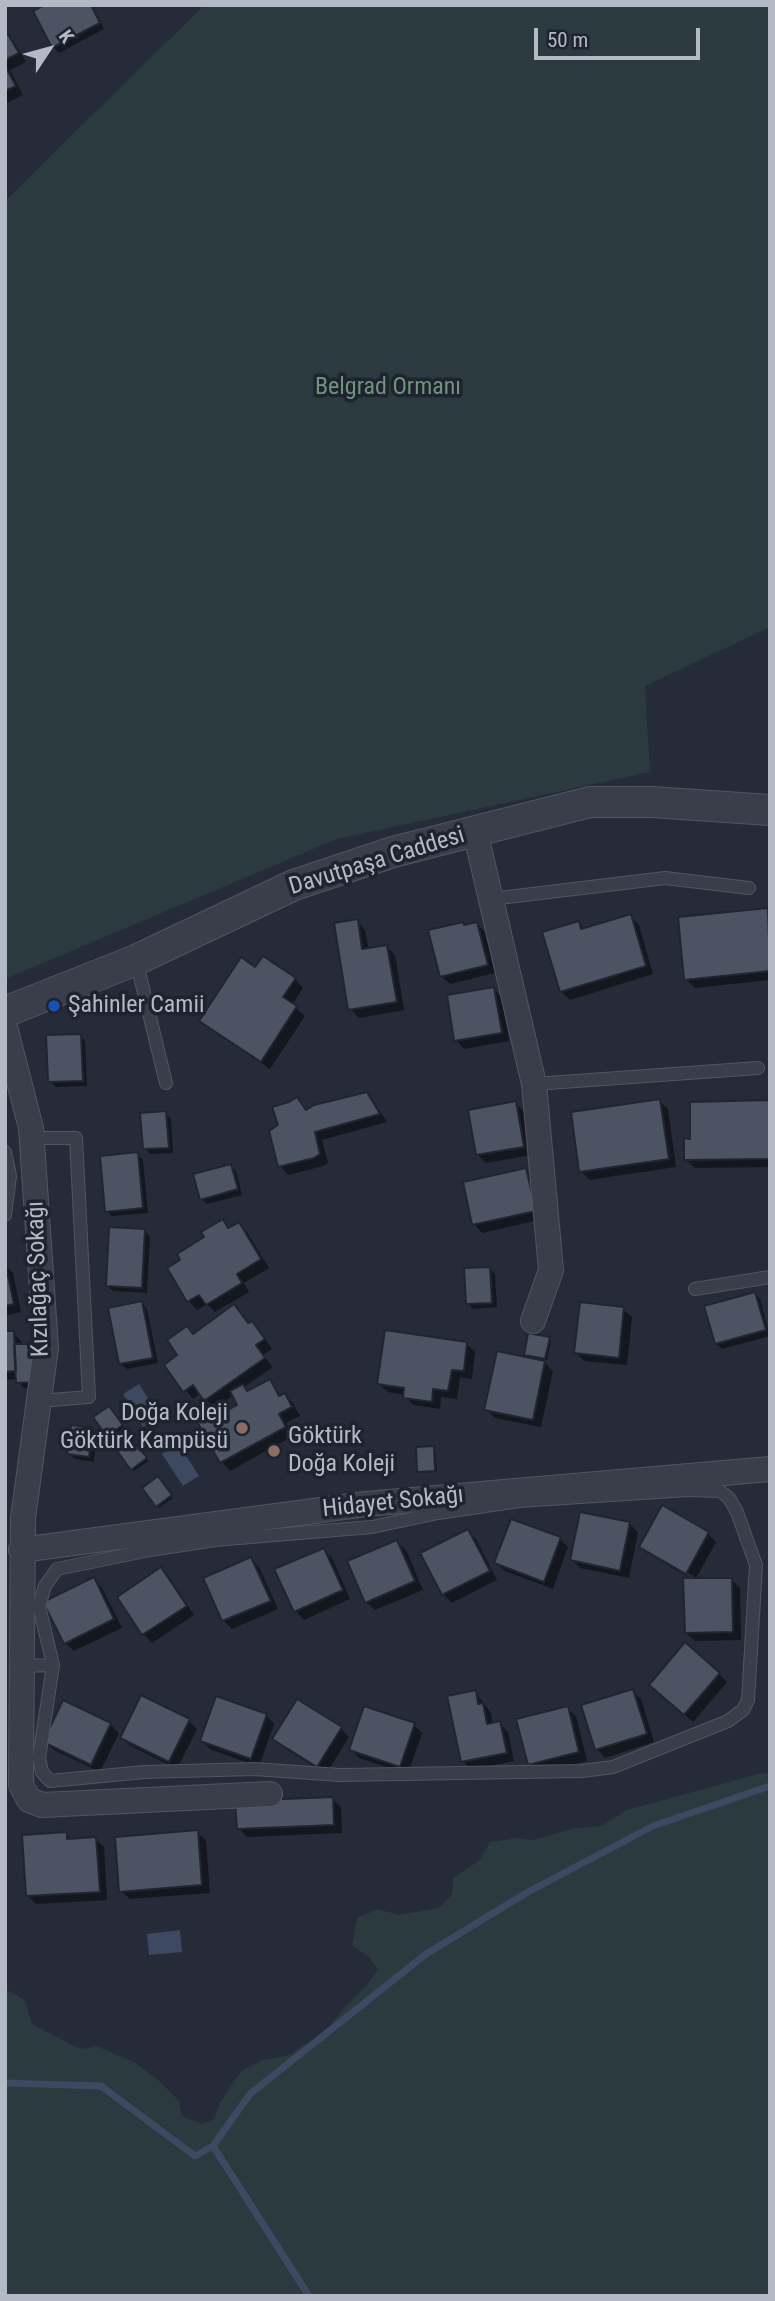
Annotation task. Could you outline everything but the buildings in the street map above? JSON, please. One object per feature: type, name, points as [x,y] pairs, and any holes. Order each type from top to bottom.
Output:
[{"type":"street","name":"Davutpaşa Caddesi","points":[[5,1012],[136,960],[294,885],[393,852],[590,802],[652,802],[770,810]]},
{"type":"street","points":[[475,831],[534,1084],[551,1270],[533,1321]]},
{"type":"street","name":"Kızılağaç Sokağı","points":[[5,1027],[13,1087],[32,1138],[46,1348],[21,1550],[21,1785],[29,1800],[42,1805],[270,1794]]},
{"type":"street","name":"Hidayet Sokağı","points":[[21,1550],[366,1504],[768,1469]]},
{"type":"lane","points":[[491,899],[665,878],[749,888]]},
{"type":"lane","points":[[136,960],[166,1083]]},
{"type":"lane","points":[[534,1084],[758,1068]]},
{"type":"lane","points":[[32,1138],[76,1138],[89,1397],[39,1401]]},
{"type":"lane","points":[[5,1152],[10,1176],[5,1215]]},
{"type":"lane","points":[[695,1290],[770,1277]]},
{"type":"lane","points":[[688,1490],[720,1491],[729,1498],[737,1512],[756,1565],[748,1700],[743,1710],[728,1721],[613,1767],[508,1774],[340,1775],[254,1769],[144,1773],[50,1781],[42,1772],[39,1758],[53,1665],[39,1606],[45,1586],[57,1569],[215,1540],[372,1527],[438,1513],[519,1501],[688,1490]]},
{"type":"lane","points":[[21,1667],[53,1665]]},
{"type":"green space","name":"Belgrad Ormanı","points":[[204,5],[770,5],[770,627],[645,686],[650,772],[337,839],[5,979],[5,201]]},
{"type":"green space","points":[[770,1773],[770,2296],[5,2296],[5,1989],[25,2000],[32,2024],[82,2049],[96,2046],[134,2062],[157,2079],[179,2101],[182,2116],[202,2124],[214,2119],[220,2103],[241,2071],[263,2060],[290,2055],[301,2046],[314,2041],[325,2033],[344,2008],[367,1985],[378,1969],[369,1957],[352,1945],[357,1918],[378,1909],[399,1915],[439,1908],[453,1893],[453,1878],[479,1861],[490,1842],[517,1838],[532,1840],[576,1828],[601,1826],[627,1810]]},
{"type":"water","points":[[139,1384],[160,1417],[143,1427],[123,1394]]},
{"type":"water","points":[[178,1443],[199,1476],[183,1486],[162,1454]]},
{"type":"water","points":[[180,1930],[182,1952],[149,1955],[147,1934]]},
{"type":"waterway","points":[[5,2083],[101,2086],[195,2156],[213,2146],[250,2094],[426,1954],[528,1892],[653,1826],[770,1786]]},
{"type":"waterway","points":[[213,2146],[309,2296]]},
{"type":"place","name":"Şahinler Camii","points":[[54,1006]]},
{"type":"place","name":"Doğa Koleji Göktürk Kampüsü","points":[[242,1428]]},
{"type":"place","name":"Göktürk Doğa Koleji","points":[[274,1451]]}]
